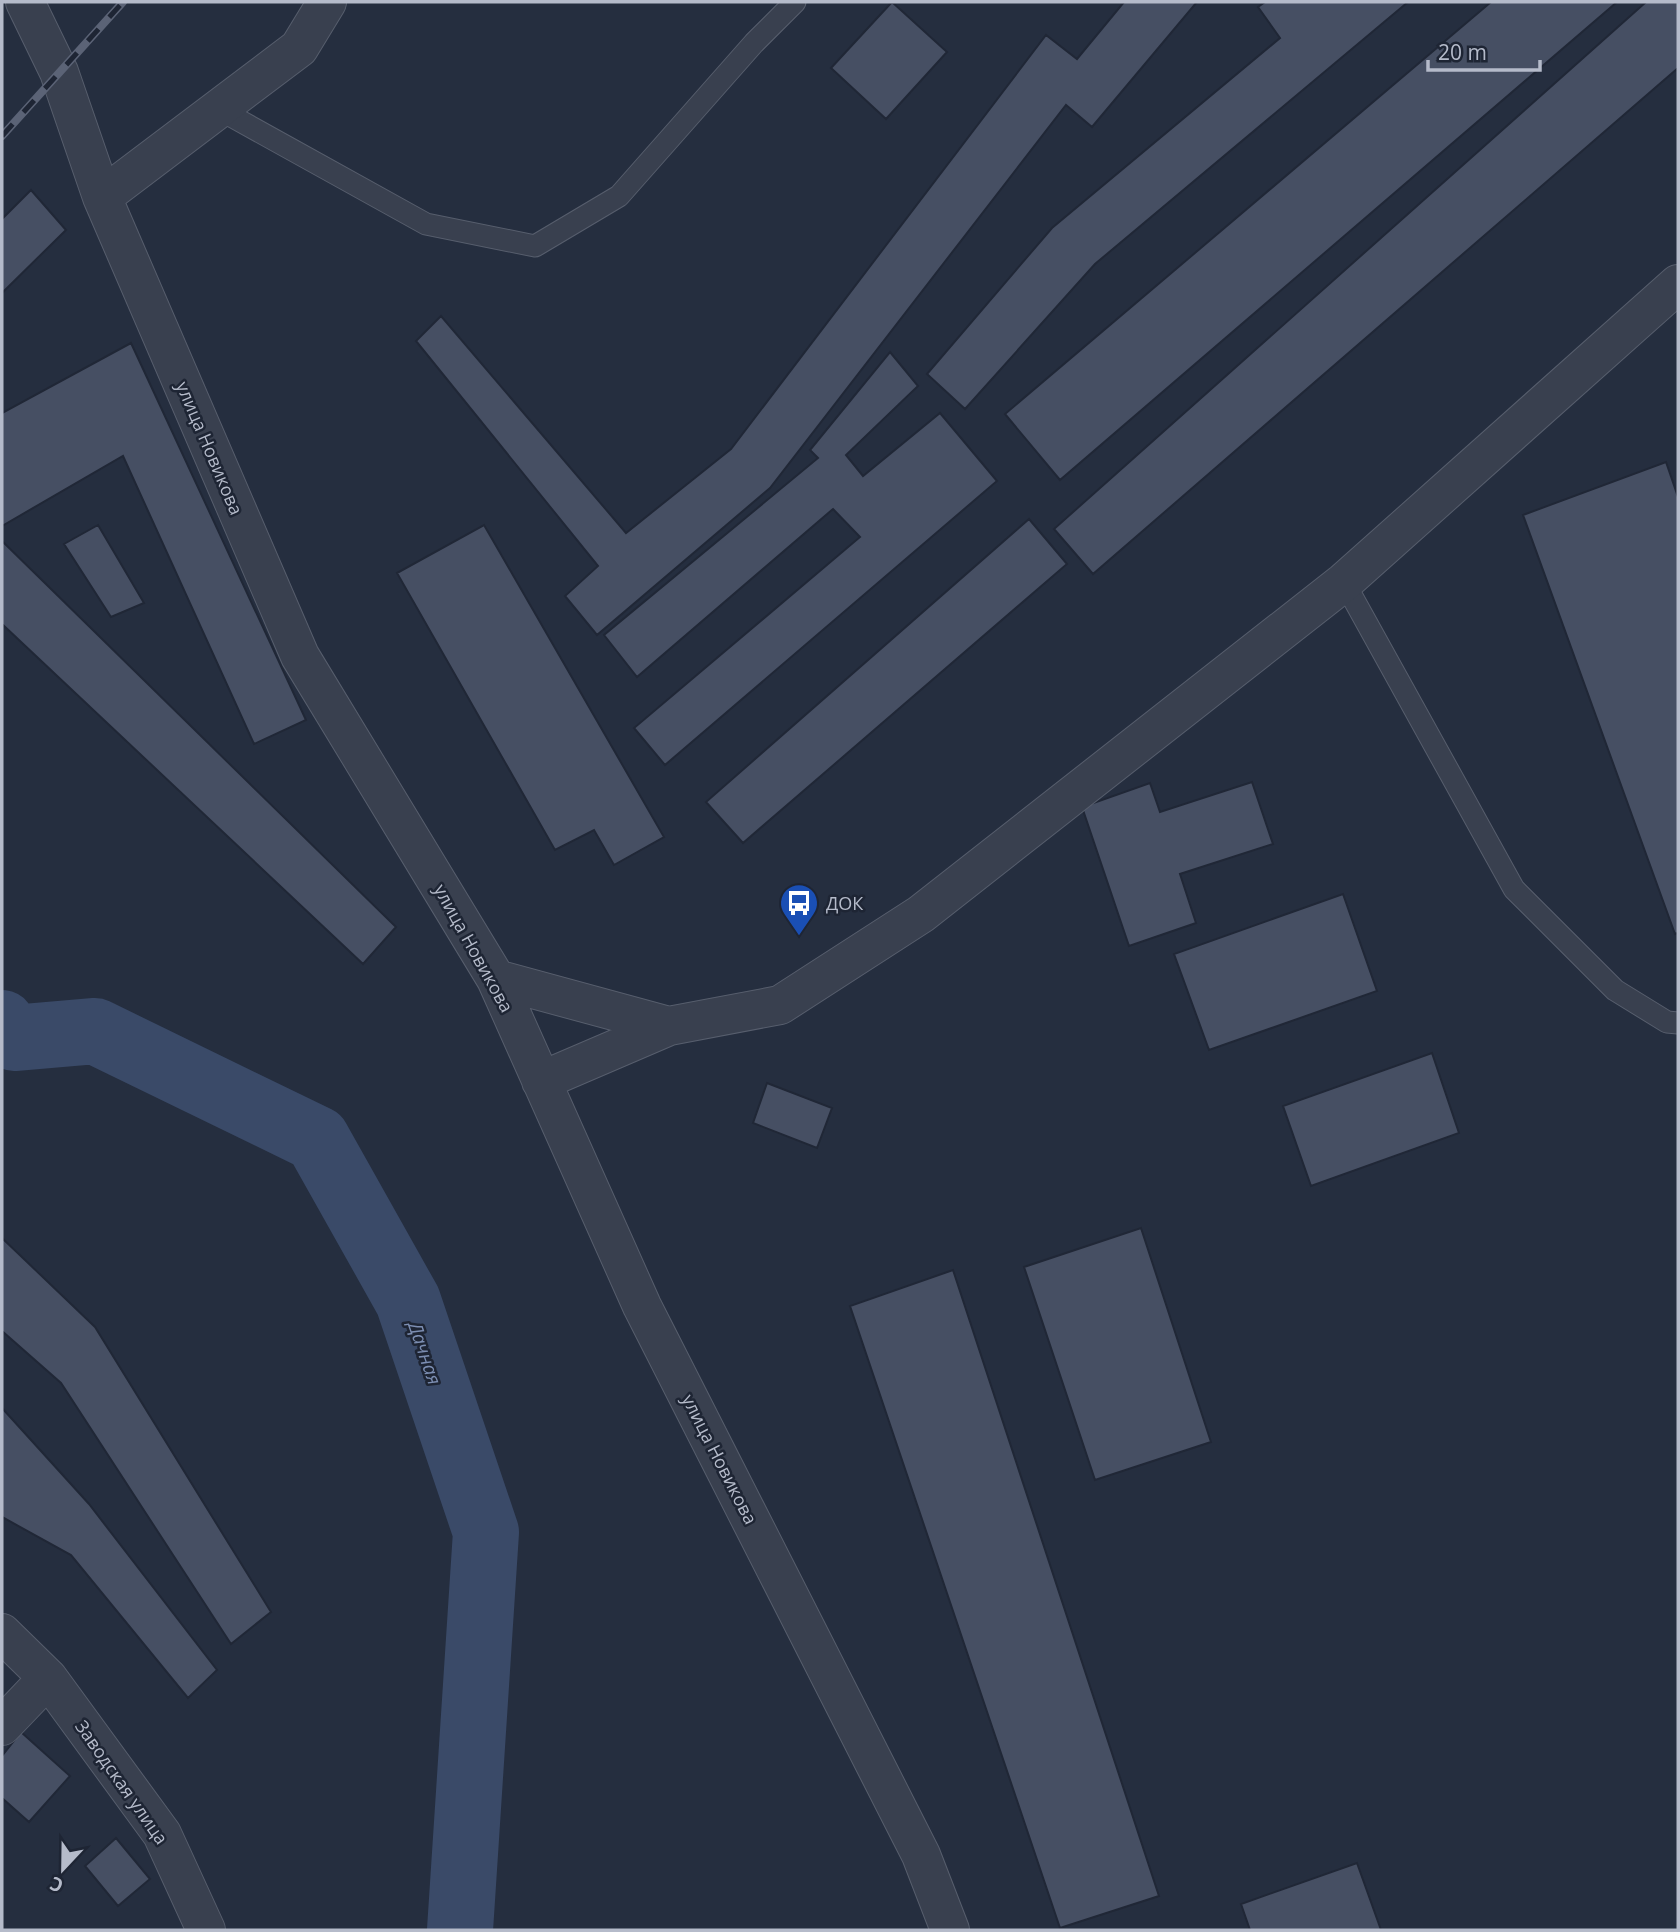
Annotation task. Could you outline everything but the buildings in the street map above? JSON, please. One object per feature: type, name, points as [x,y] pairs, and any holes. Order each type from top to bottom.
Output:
[{"type":"street","name":"улица Новикова","points":[[26,2],[59,72],[102,197],[300,656],[495,979],[642,1306],[921,1855],[950,1930]]},
{"type":"street","points":[[102,197],[299,48],[327,2]]},
{"type":"street","points":[[541,1080],[669,1026],[780,1005],[921,914],[1344,582],[1678,284]]},
{"type":"street","points":[[495,979],[669,1026]]},
{"type":"street","name":"Заводская улица","points":[[2,1633],[48,1678],[162,1834],[205,1930]]},
{"type":"street","points":[[2,1726],[48,1678]]},
{"type":"lane","points":[[102,197],[224,112],[426,224],[535,246],[619,196],[754,43],[795,2]]},
{"type":"lane","points":[[1344,582],[1514,889],[1615,990],[1667,1022],[1678,1023]]},
{"type":"waterway","name":"Дачная","points":[[2,1023],[14,1038],[95,1031],[317,1139],[408,1301],[486,1532],[460,1930]]},
{"type":"railway","points":[[2,136],[123,2]]},
{"type":"place","name":"ДОК","points":[[799,937]]}]
